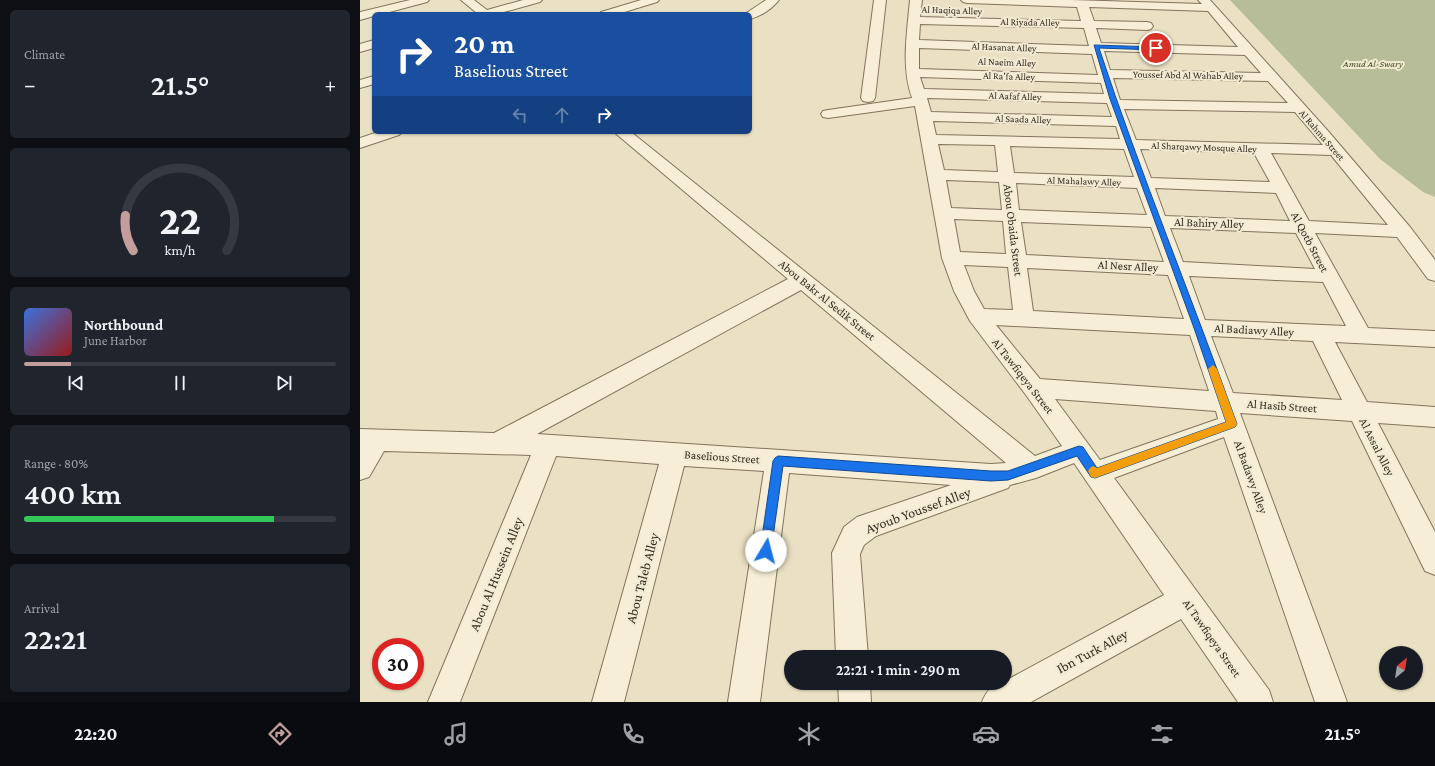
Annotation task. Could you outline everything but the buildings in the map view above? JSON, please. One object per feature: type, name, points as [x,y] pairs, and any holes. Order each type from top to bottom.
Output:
[{"type":"street","points":[[376,12],[423,0]]},
{"type":"street","points":[[467,0],[482,12]]},
{"type":"street","points":[[492,12],[536,0]]},
{"type":"street","points":[[612,12],[653,0]]},
{"type":"street","points":[[752,14],[764,8],[772,0]]},
{"type":"street","points":[[868,98],[880,0]]},
{"type":"street","points":[[967,0],[1099,52]]},
{"type":"street","points":[[1022,35],[1099,52],[1207,4]]},
{"type":"street","name":"Al Rahma Street","points":[[1207,4],[1336,150],[1404,231],[1435,274]]},
{"type":"street","points":[[360,16],[372,13]]},
{"type":"street","name":"Al Riyada Alley","points":[[917,55],[1099,52],[1147,26]]},
{"type":"street","points":[[828,114],[917,55],[967,34]]},
{"type":"street","points":[[360,48],[372,45]]},
{"type":"street","name":"Al Hasanat Alley","points":[[917,55],[1248,51]]},
{"type":"street","name":"Al Saada Alley","points":[[917,55],[1099,52]]},
{"type":"street","name":"Al Aafaf Alley","points":[[917,55],[1099,52],[1299,108]]},
{"type":"street","name":"Al Ra'fa Alley","points":[[917,55],[1099,52]]},
{"type":"street","name":"Youssef Abd Al Wahab Alley","points":[[1099,52],[1271,77]]},
{"type":"street","name":"Al Badawy Alley","points":[[1099,52],[1143,183],[1198,328],[1331,702]]},
{"type":"street","name":"Al Tawfiqeya Street","points":[[917,55],[928,139],[952,258],[964,291],[977,316],[1034,388],[1079,450],[1257,702]]},
{"type":"street","points":[[360,84],[372,81]]},
{"type":"street","points":[[360,143],[388,134]]},
{"type":"street","name":"Abou Bakr Al Sedik Street","points":[[624,134],[803,280],[1019,472]]},
{"type":"street","name":"Al Sharqawy Mosque Alley","points":[[928,139],[1336,150]]},
{"type":"street","name":"Abou Obaida Street","points":[[1002,141],[1024,318]]},
{"type":"street","name":"Al Qotb Street","points":[[1260,148],[1361,335]]},
{"type":"street","name":"Al Mahalawy Alley","points":[[935,175],[1281,188]]},
{"type":"street","name":"Al Bahiry Alley","points":[[943,213],[1404,231]]},
{"type":"street","name":"Al Nesr Alley","points":[[952,258],[1328,276]]},
{"type":"street","points":[[497,443],[803,280]]},
{"type":"street","name":"Al Badiawy Alley","points":[[977,316],[1435,339]]},
{"type":"street","name":"Al Assal Alley","points":[[1320,333],[1435,561]]},
{"type":"street","name":"Al Hasib Street","points":[[1034,388],[1228,413],[1359,412],[1435,418]]},
{"type":"street","points":[[1095,473],[1228,413]]},
{"type":"street","points":[[360,469],[369,440]]},
{"type":"street","name":"Baselious Street","points":[[369,440],[548,445],[991,476],[1019,472],[1079,450]]},
{"type":"street","name":"Abou Al Hussein Alley","points":[[444,702],[548,445]]},
{"type":"street","name":"Abou Taleb Alley","points":[[608,702],[675,454]]},
{"type":"street","points":[[744,702],[778,461]]},
{"type":"street","name":"Ayoub Youssef Alley","points":[[852,650],[846,553],[854,536],[867,526],[987,485],[1019,472]]},
{"type":"street","name":"Ibn Turk Alley","points":[[998,702],[1186,600]]},
{"type":"street","points":[[854,690],[855,702]]},
{"type":"green space","name":"Amud Al-Swary","points":[[1230,0],[1435,0],[1435,197],[1423,192],[1380,159]]},
{"type":"slow traffic","points":[[1093,471],[1095,473],[1232,424],[1213,369]]},
{"type":"route","points":[[766,551],[778,461],[1008,476],[1079,450],[1095,473],[1232,424],[1198,328],[1143,183],[1096,47],[1156,48]]}]
